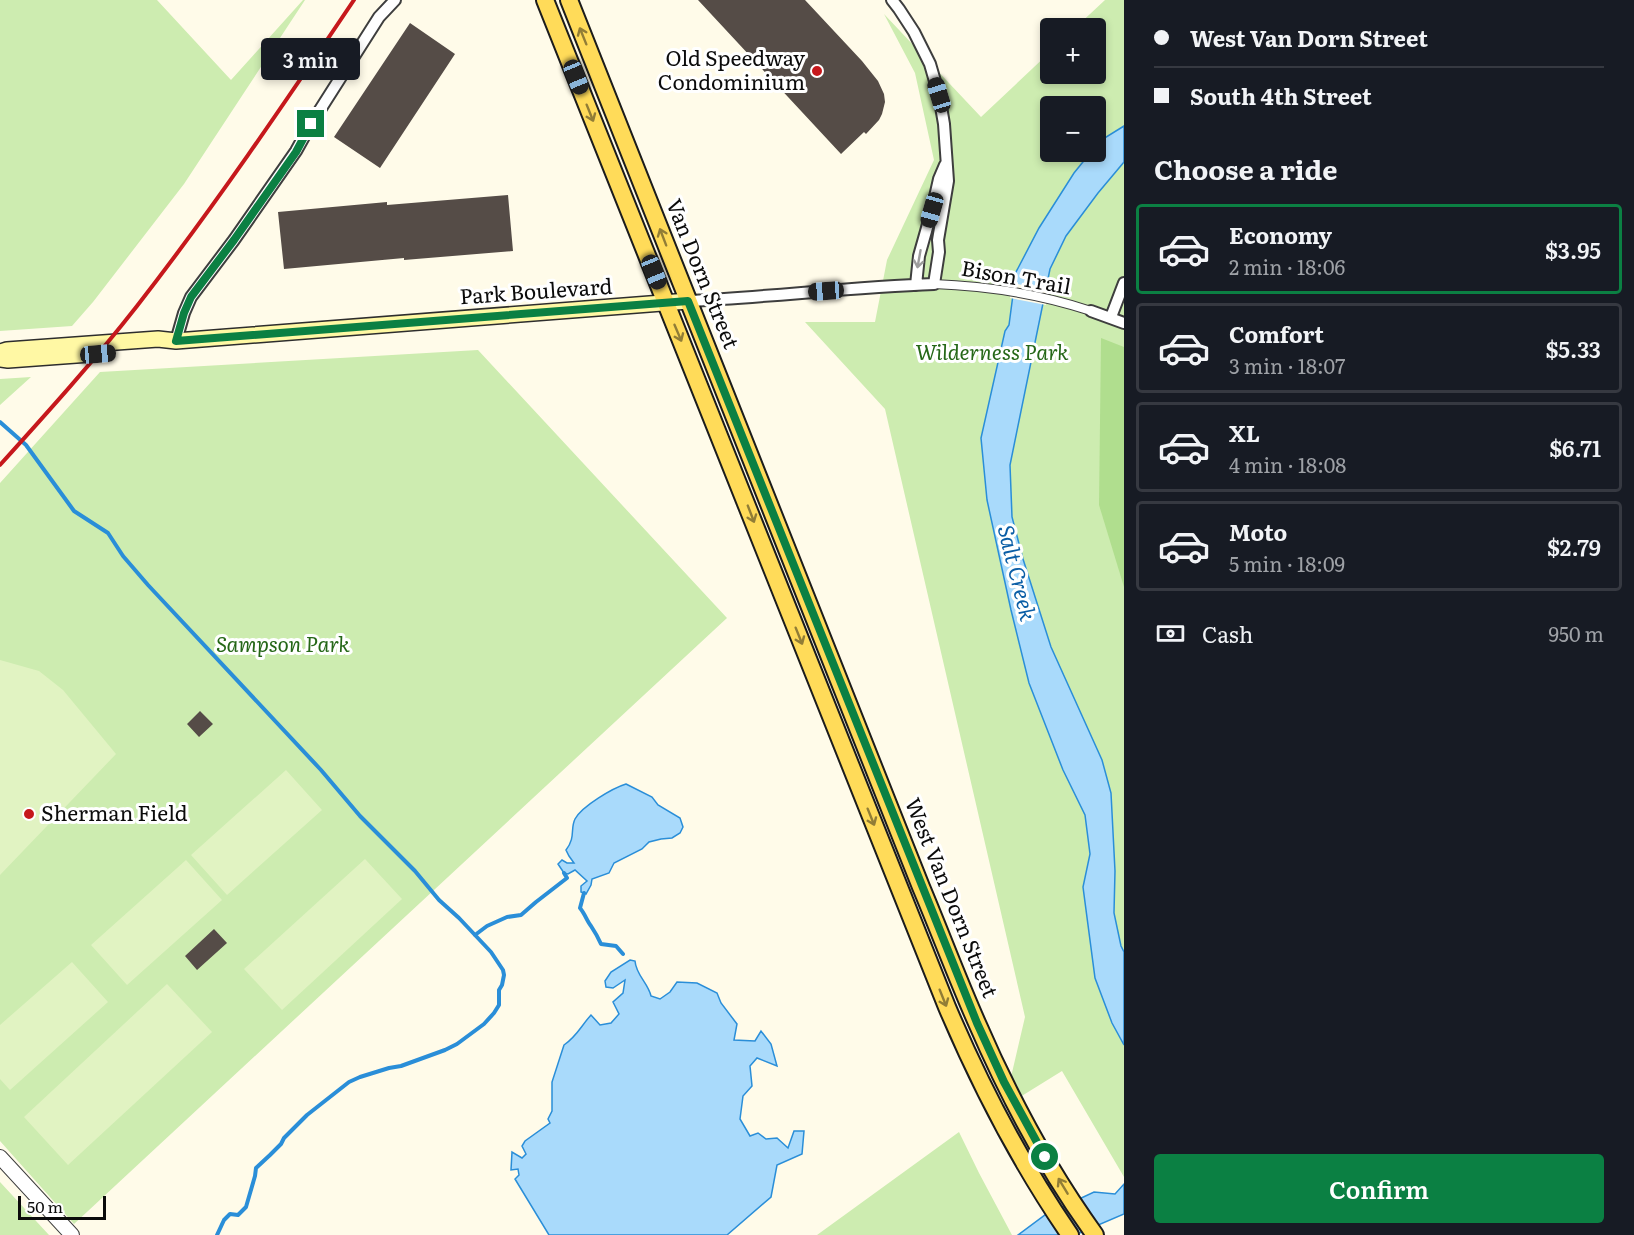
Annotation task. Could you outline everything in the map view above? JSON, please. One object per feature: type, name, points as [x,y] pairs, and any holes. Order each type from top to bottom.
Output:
[{"type":"main road","name":"Van Dorn Street","points":[[545,0],[778,581]]},
{"type":"main road","name":"Van Dorn Street","points":[[569,0],[793,565]]},
{"type":"main road","name":"Park Boulevard","points":[[0,352],[158,339],[176,341],[688,301]]},
{"type":"main road","name":"Park Boulevard","points":[[0,360],[159,348],[176,341]]},
{"type":"main road","name":"West Van Dorn Street","points":[[793,565],[977,1023],[1027,1126],[1095,1235]]},
{"type":"main road","name":"West Van Dorn Street","points":[[778,581],[947,1007],[1009,1137],[1037,1186],[1070,1235]]},
{"type":"street","points":[[176,341],[191,297],[296,152],[311,124],[379,17],[395,0]]},
{"type":"street","points":[[892,0],[914,32],[930,64],[943,114],[948,181],[938,240],[939,252],[934,284]]},
{"type":"street","points":[[916,285],[919,256],[939,179],[946,162]]},
{"type":"street","points":[[1111,317],[1124,283]]},
{"type":"street","name":"Park Boulevard","points":[[688,301],[934,284]]},
{"type":"street","name":"Bison Trail","points":[[934,284],[1011,291],[1088,309]]},
{"type":"street","points":[[1088,309],[1124,323]]},
{"type":"street","points":[[0,1157],[72,1235]]},
{"type":"green space","points":[[0,0],[157,0],[231,80],[305,0],[184,184],[72,326],[0,331]]},
{"type":"green space","name":"Wilderness Park","points":[[1105,0],[1124,0],[1124,1177],[1062,1071],[1004,1107],[1025,1017],[885,409],[805,322],[875,322],[887,260],[934,160],[915,73],[884,14],[981,117],[1040,61],[1040,84],[1106,84],[1106,18],[1086,18]]},
{"type":"green space","points":[[1101,338],[1124,347],[1124,587],[1099,505]]},
{"type":"green space","name":"Sampson Park","points":[[478,350],[727,618],[74,1224],[0,1141],[0,483],[100,372]]},
{"type":"green space","points":[[31,377],[0,405],[0,379]]},
{"type":"green space","name":"Sherman Field","points":[[0,660],[39,671],[63,690],[116,754],[0,875]]},
{"type":"green space","points":[[286,770],[322,810],[227,895],[191,855]]},
{"type":"green space","points":[[365,859],[402,899],[282,1010],[244,969]]},
{"type":"green space","points":[[186,860],[222,900],[127,985],[91,945]]},
{"type":"green space","points":[[72,962],[108,1002],[10,1090],[0,1079],[0,1025]]},
{"type":"green space","points":[[167,984],[212,1032],[68,1165],[24,1117]]},
{"type":"green space","points":[[959,1132],[1012,1235],[817,1235]]},
{"type":"green space","points":[[0,1182],[49,1235],[0,1235]]},
{"type":"water","name":"Salt Creek","points":[[1124,126],[1124,162],[1066,236],[1050,269],[1010,465],[1012,517],[1023,559],[1051,647],[1102,760],[1111,793],[1115,871],[1114,913],[1124,952],[1124,1045],[1112,1023],[1095,978],[1083,887],[1090,854],[1085,815],[1063,770],[1029,683],[987,500],[981,438],[1005,331],[1009,325],[1016,272],[1039,228],[1083,162],[1106,162],[1106,137]]},
{"type":"water","points":[[626,784],[652,797],[658,805],[680,818],[683,827],[680,833],[672,838],[649,842],[642,849],[614,863],[609,873],[592,879],[586,894],[581,892],[581,886],[587,881],[575,870],[568,874],[564,873],[558,864],[562,860],[574,863],[566,850],[571,841],[575,819],[579,814],[598,798]]},
{"type":"water","points":[[630,960],[635,961],[651,996],[660,999],[670,992],[677,982],[697,983],[717,993],[721,1003],[737,1024],[734,1040],[755,1041],[761,1031],[771,1044],[777,1066],[757,1058],[750,1066],[752,1086],[743,1096],[740,1119],[750,1136],[758,1133],[766,1139],[777,1138],[788,1148],[794,1131],[804,1131],[802,1154],[777,1165],[771,1197],[727,1235],[549,1235],[515,1179],[519,1175],[518,1169],[511,1170],[512,1152],[522,1158],[526,1154],[522,1146],[525,1141],[550,1123],[548,1119],[552,1111],[552,1082],[564,1045],[591,1015],[600,1025],[611,1023],[619,1014],[613,1002],[623,993],[625,980],[613,988],[606,987],[605,981],[611,972]]},
{"type":"water","points":[[1124,1184],[1124,1214],[1075,1235],[1018,1235],[1045,1215],[1094,1192],[1115,1194]]},
{"type":"pier","points":[[1012,283],[1049,290],[1046,305],[1010,298]]},
{"type":"building","name":"Old Speedway Condominium","points":[[698,0],[805,0],[878,81],[885,102],[879,120],[841,154]]},
{"type":"building","points":[[410,23],[455,54],[380,168],[334,137]]},
{"type":"building","points":[[508,195],[513,251],[284,269],[278,212],[387,202],[387,205]]},
{"type":"building","points":[[200,711],[213,724],[199,737],[187,724]]},
{"type":"building","points":[[214,929],[227,943],[197,970],[185,956]]},
{"type":"waterway","points":[[0,422],[26,445],[74,511],[108,533],[123,556],[148,585],[321,770],[360,816],[491,952],[503,970],[499,1005],[484,1024],[457,1044],[401,1066],[349,1082],[307,1115],[256,1168],[246,1207],[238,1215],[230,1214],[224,1220],[217,1235]]},
{"type":"waterway","points":[[475,935],[487,926],[507,917],[521,915],[567,878],[564,873]]},
{"type":"waterway","points":[[584,893],[580,908],[601,944],[616,946],[623,954]]},
{"type":"railway","points":[[0,465],[104,347],[166,269],[248,155],[354,0]]},
{"type":"place","name":"Old Speedway Condominium","points":[[817,71]]},
{"type":"place","name":"Sherman Field","points":[[29,814]]},
{"type":"route","points":[[311,124],[296,152],[191,297],[176,341],[688,301],[977,1023],[1004,1082],[1045,1157]]}]
